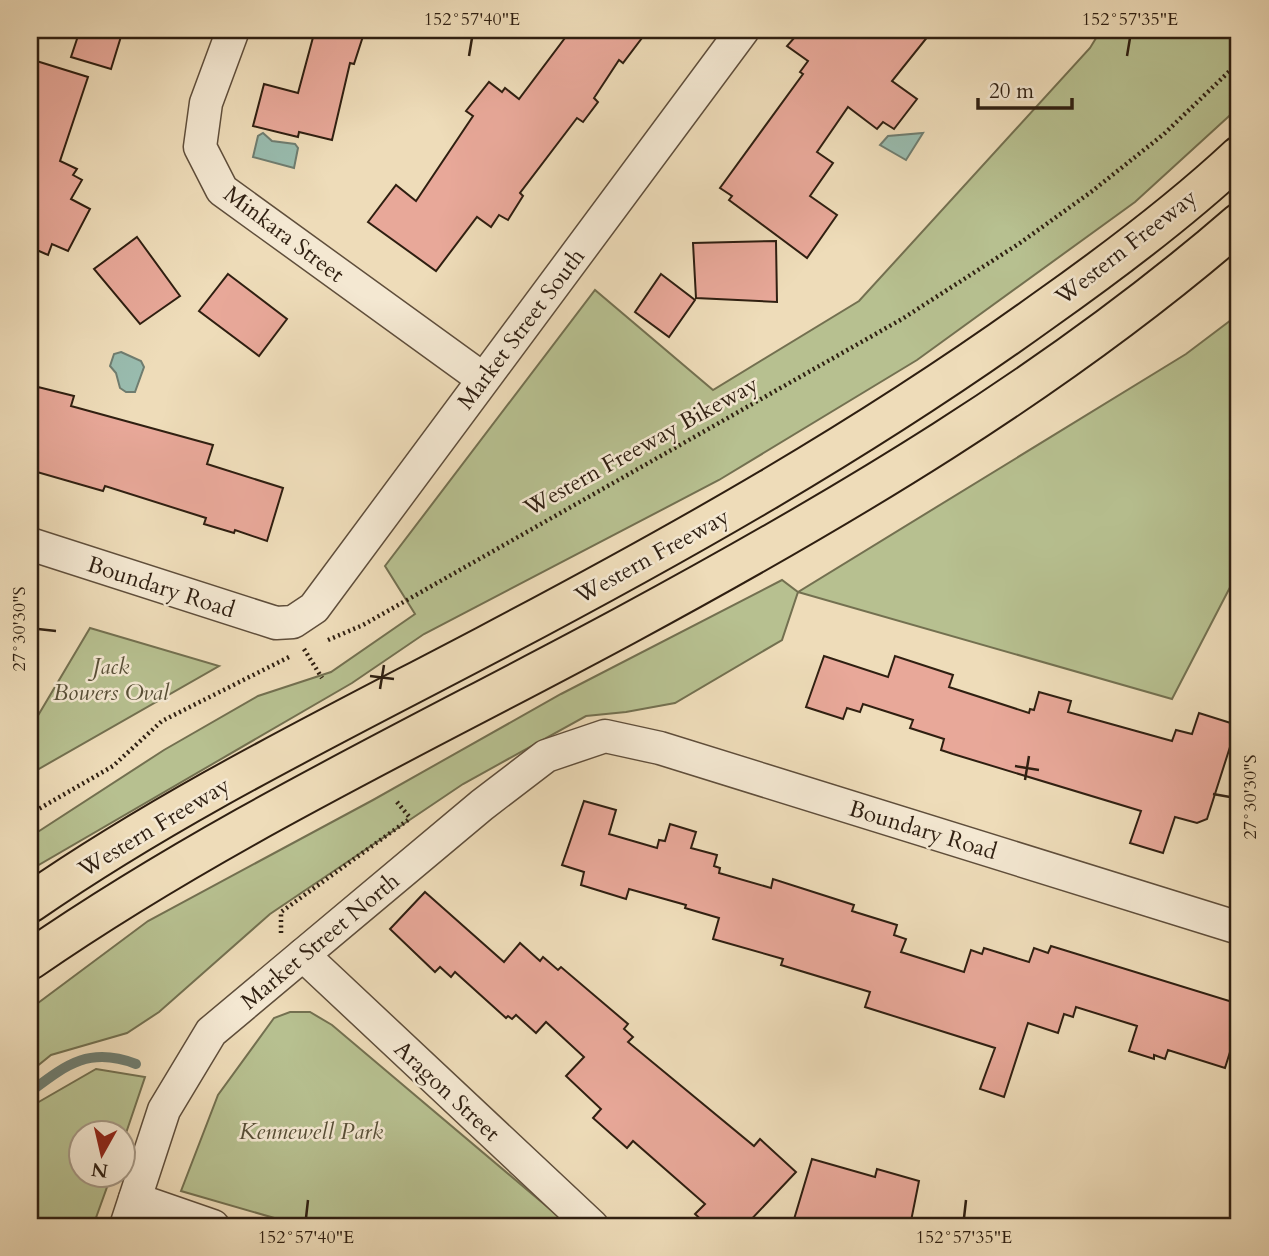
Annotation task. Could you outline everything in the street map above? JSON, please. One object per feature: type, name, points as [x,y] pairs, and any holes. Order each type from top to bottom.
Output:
[{"type":"highway","name":"Western Freeway","points":[[30,903],[142,831],[250,770],[578,597],[832,453],[911,404],[1124,253],[1239,156]]},
{"type":"highway","name":"Western Freeway","points":[[30,960],[82,924],[191,858],[318,787],[638,618],[919,458],[1145,298],[1239,223]]},
{"type":"street","name":"Minkara Street","points":[[233,30],[206,103],[200,146],[222,190],[483,379]]},
{"type":"street","name":"Market Street South","points":[[299,636],[314,608],[743,30]]},
{"type":"street","name":"Boundary Road","points":[[30,544],[276,623],[299,636]]},
{"type":"street","name":"Boundary Road","points":[[605,736],[660,748],[1239,928]]},
{"type":"street","name":"Market Street North","points":[[130,1213],[164,1110],[211,1032],[482,805],[546,756],[605,736]]},
{"type":"street","name":"Aragon Street","points":[[298,959],[592,1226]]},
{"type":"street","points":[[130,1213],[213,1226]]},
{"type":"path","name":"Western Freeway Bikeway","points":[[30,814],[113,766],[162,721],[299,636],[363,625],[902,318],[1020,243],[1091,192],[1164,134],[1239,62]]},
{"type":"path","points":[[299,636],[322,678]]},
{"type":"path","points":[[298,959],[280,945],[281,912],[408,820]]},
{"type":"green space","points":[[1101,30],[1239,30],[1239,107],[1135,202],[917,360],[719,480],[424,634],[352,683],[30,870],[30,837],[164,750],[258,696],[331,672],[415,614],[385,566],[595,290],[713,390],[859,301],[1090,48]]},
{"type":"green space","points":[[1239,314],[1239,570],[1172,699],[798,592],[1186,354]]},
{"type":"green space","points":[[782,580],[798,592],[782,640],[675,703],[586,716],[463,784],[270,914],[159,1012],[127,1033],[51,1055],[30,1072],[30,1009],[148,921],[373,800],[561,694]]},
{"type":"green space","name":"Jack Bowers Oval","points":[[90,628],[219,666],[30,774],[30,729]]},
{"type":"green space","name":"Kennewell Park","points":[[290,1012],[310,1012],[332,1025],[570,1226],[302,1226],[181,1191],[218,1095],[274,1018]]},
{"type":"green space","points":[[96,1069],[145,1077],[130,1120],[66,1120],[66,1190],[106,1190],[93,1226],[30,1226],[30,1107]]},
{"type":"shaded area","points":[[263,133],[272,141],[295,144],[298,148],[294,168],[253,157],[258,136]]},
{"type":"shaded area","points":[[923,133],[906,160],[880,145],[888,136]]},
{"type":"shaded area","points":[[121,352],[141,361],[144,367],[135,392],[126,392],[120,388],[116,373],[110,366],[114,354]]},
{"type":"building","points":[[80,30],[123,30],[111,69],[71,57]]},
{"type":"building","points":[[315,30],[365,30],[354,64],[350,63],[332,140],[299,132],[298,137],[253,126],[264,84],[298,93]]},
{"type":"building","points":[[571,30],[648,30],[623,63],[619,60],[594,98],[598,102],[583,122],[577,118],[520,193],[523,196],[508,220],[499,215],[491,227],[477,217],[436,271],[368,222],[396,185],[416,201],[473,116],[466,111],[489,82],[502,92],[505,88],[519,99]]},
{"type":"building","points":[[801,30],[933,30],[892,81],[917,99],[894,129],[883,122],[877,129],[848,107],[817,152],[833,163],[810,196],[837,215],[807,258],[729,200],[732,196],[720,188],[803,74],[800,72],[808,61],[787,46]]},
{"type":"building","points":[[30,59],[88,77],[60,161],[77,169],[73,175],[82,180],[71,199],[90,209],[68,251],[52,244],[48,255],[30,247]]},
{"type":"building","points":[[137,237],[180,296],[140,324],[94,269]]},
{"type":"building","points":[[776,241],[777,302],[696,298],[693,243]]},
{"type":"building","points":[[228,274],[287,319],[259,356],[199,311]]},
{"type":"building","points":[[661,274],[695,300],[669,337],[635,312]]},
{"type":"building","points":[[38,387],[74,396],[71,406],[213,445],[207,464],[283,488],[267,541],[235,530],[234,533],[204,524],[206,518],[105,486],[103,491],[30,470],[30,392],[37,394]]},
{"type":"building","points":[[824,656],[888,677],[895,656],[953,675],[949,687],[1029,713],[1030,709],[1034,710],[1039,692],[1071,701],[1068,712],[1172,741],[1176,730],[1192,734],[1199,713],[1237,725],[1207,819],[1197,823],[1175,817],[1163,853],[1130,843],[1141,811],[941,750],[944,739],[910,728],[913,720],[863,704],[860,712],[847,708],[843,719],[806,707]]},
{"type":"building","points":[[584,801],[616,810],[609,834],[657,848],[659,840],[665,841],[670,824],[696,832],[691,848],[717,855],[714,866],[720,868],[719,873],[771,888],[773,879],[854,905],[852,911],[897,925],[894,935],[906,939],[901,952],[964,972],[971,950],[982,954],[984,948],[1029,962],[1034,948],[1048,953],[1051,946],[1239,1004],[1239,1055],[1230,1052],[1225,1068],[1168,1050],[1165,1059],[1154,1055],[1154,1059],[1129,1051],[1137,1026],[1076,1007],[1073,1017],[1064,1014],[1058,1033],[1028,1023],[1004,1097],[980,1089],[995,1048],[865,1007],[870,992],[781,965],[783,959],[713,939],[719,918],[685,908],[686,905],[629,889],[626,899],[581,885],[584,872],[562,865]]},
{"type":"building","points":[[425,892],[504,962],[520,943],[540,961],[543,957],[558,970],[561,967],[628,1024],[624,1029],[633,1037],[628,1042],[754,1146],[760,1139],[796,1172],[745,1226],[708,1226],[695,1214],[705,1204],[633,1141],[627,1148],[593,1118],[601,1109],[566,1076],[584,1057],[546,1022],[536,1033],[516,1015],[512,1019],[508,1016],[506,1018],[455,972],[451,977],[440,967],[435,972],[390,929]]},
{"type":"building","points":[[812,1159],[875,1177],[877,1169],[919,1181],[910,1226],[792,1226]]},
{"type":"waterway","points":[[30,1092],[79,1061],[105,1057],[136,1064]]}]
